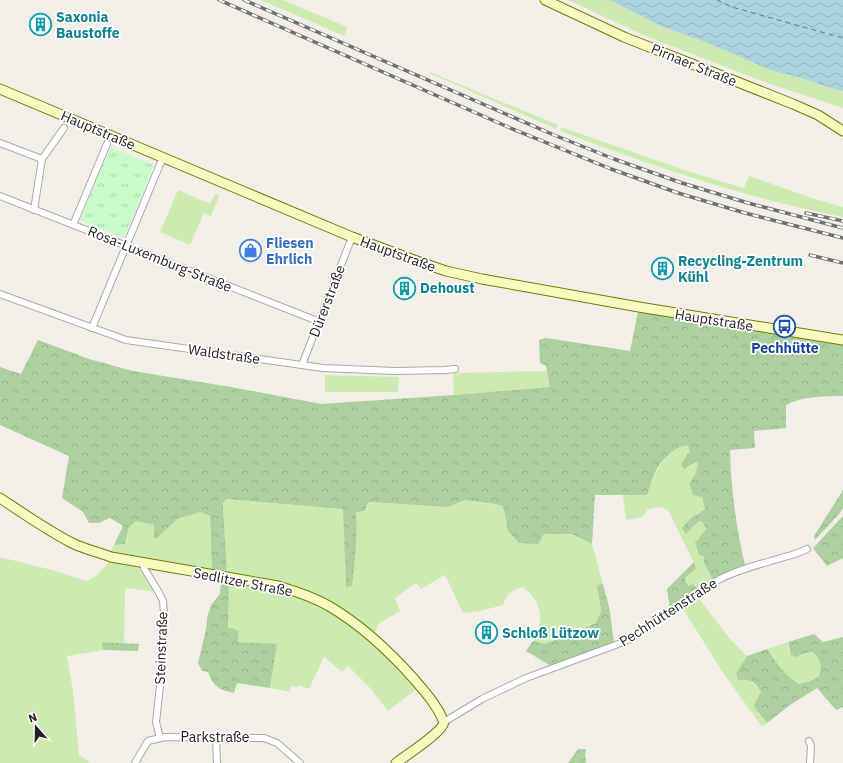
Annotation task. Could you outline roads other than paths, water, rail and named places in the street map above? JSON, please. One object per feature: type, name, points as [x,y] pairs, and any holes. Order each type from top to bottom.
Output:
[{"type":"street","name":"Pirnaer Straße","points":[[545,0],[624,37],[812,113],[843,131]]},
{"type":"street","name":"Hauptstraße","points":[[0,89],[352,238],[446,271],[482,279],[737,324],[843,340]]},
{"type":"street","points":[[34,210],[42,159],[64,128]]},
{"type":"street","points":[[0,143],[42,159]]},
{"type":"street","points":[[73,225],[107,144]]},
{"type":"street","points":[[92,328],[163,157]]},
{"type":"street","name":"Rosa-Luxemburg-Straße","points":[[0,196],[320,322]]},
{"type":"street","name":"Dürerstraße","points":[[302,365],[352,238]]},
{"type":"street","name":"Waldstraße","points":[[0,294],[126,340],[323,368],[395,371],[455,369]]},
{"type":"street","name":"Sedlitzer Straße","points":[[0,498],[48,530],[73,544],[110,557],[278,586],[292,590],[329,606],[352,622],[394,657],[431,698],[443,724]]},
{"type":"street","name":"Pechhüttenstraße","points":[[396,763],[433,736],[443,724],[482,699],[526,678],[621,643],[635,636],[718,580],[728,575],[749,567],[791,556],[807,549]]},
{"type":"street","name":"Steinstraße","points":[[143,562],[144,568],[163,601],[164,613],[161,677],[156,722],[160,738]]},
{"type":"street","name":"Parkstraße","points":[[136,763],[148,742],[165,737],[257,737],[268,739],[276,743],[300,763]]},
{"type":"street","points":[[216,738],[217,763]]},
{"type":"street","points":[[809,740],[811,746],[810,763]]},
{"type":"water","points":[[610,0],[843,0],[843,91],[773,71],[708,43],[661,26]]},
{"type":"railway","points":[[219,0],[508,127],[611,169],[678,193],[745,213],[843,238]]},
{"type":"railway","points":[[244,0],[554,135],[614,159],[682,183],[748,203],[843,228]]},
{"type":"railway","points":[[806,213],[843,221]]},
{"type":"railway","points":[[810,255],[843,263]]},
{"type":"place","name":"Saxonia Baustoffe","points":[[41,25]]},
{"type":"place","name":"Fliesen Ehrlich","points":[[250,251]]},
{"type":"place","name":"Recycling-Zentrum Kühl","points":[[662,269]]},
{"type":"place","name":"Dehoust","points":[[404,288]]},
{"type":"place","name":"Pechhütte","points":[[785,326]]},
{"type":"place","name":"Schloß Lützow","points":[[487,633]]}]
